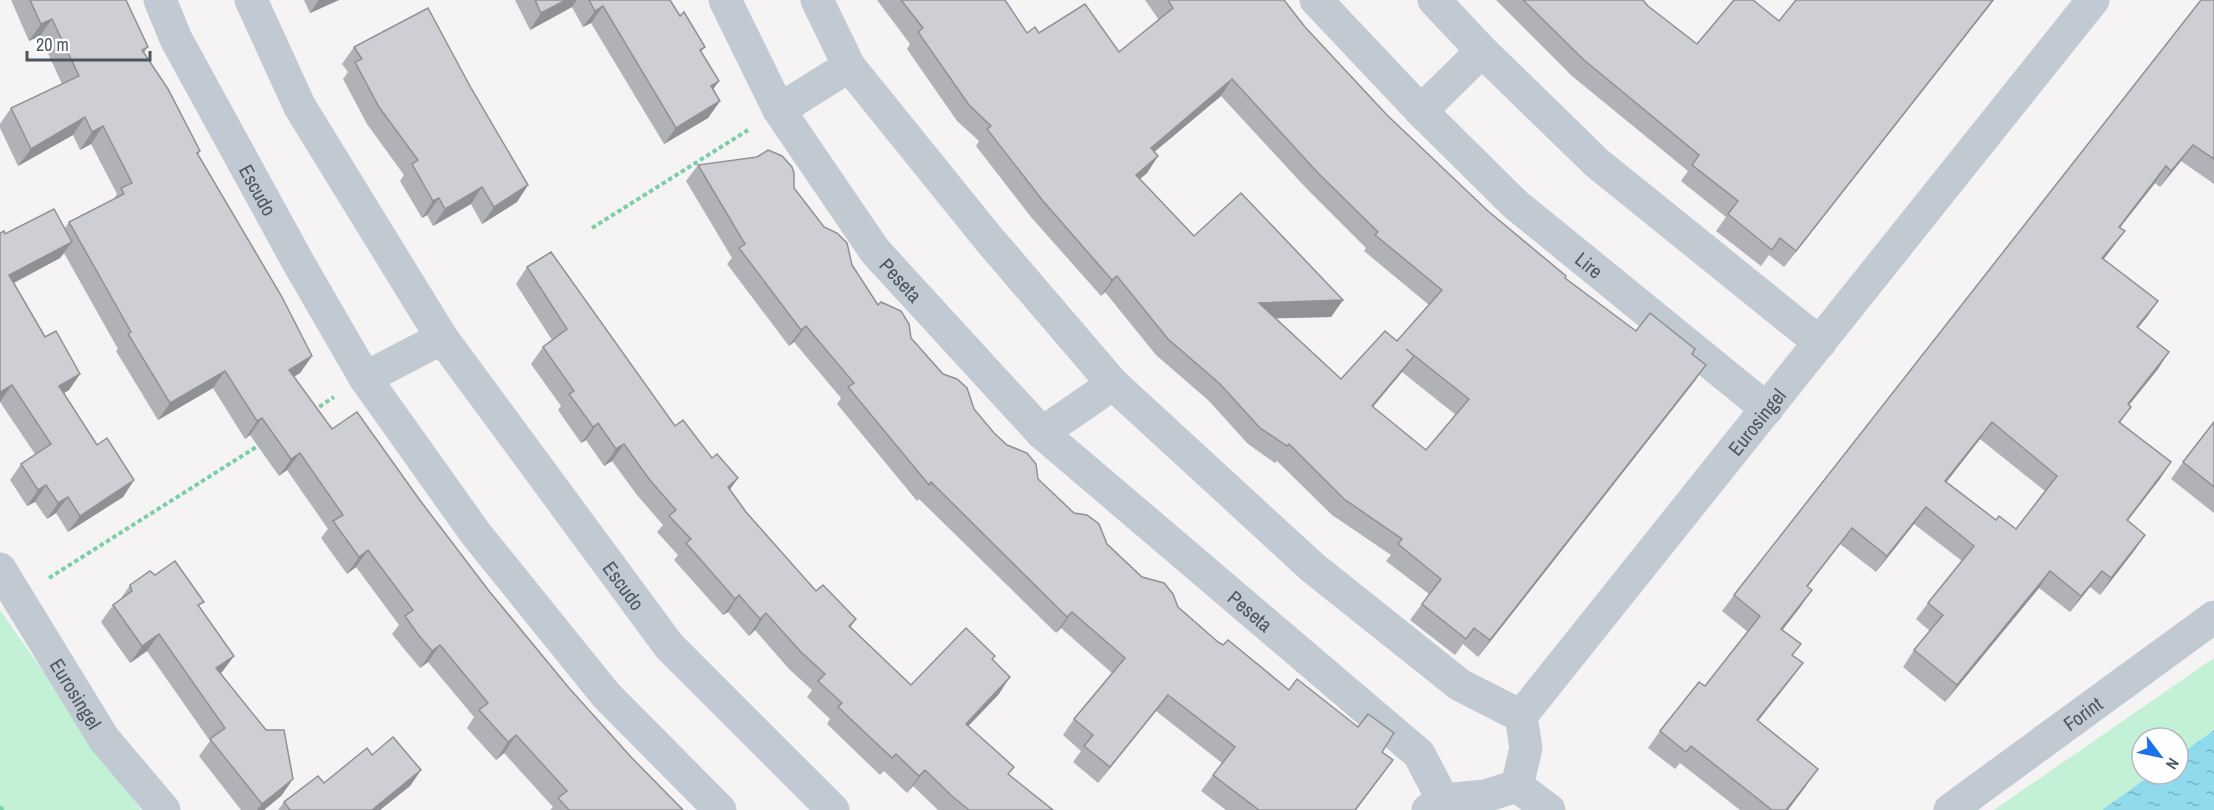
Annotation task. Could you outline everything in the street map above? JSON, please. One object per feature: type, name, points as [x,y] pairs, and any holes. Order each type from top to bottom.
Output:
[{"type":"street","name":"Escudo","points":[[160,0],[176,39],[298,262],[365,378],[476,534],[606,695],[720,810]]},
{"type":"street","name":"Escudo","points":[[251,0],[300,107],[442,338],[669,646],[833,810]]},
{"type":"street","name":"Peseta","points":[[725,0],[779,110],[875,251],[1042,433],[1419,754],[1436,805]]},
{"type":"street","points":[[817,0],[849,66],[988,238],[1113,384],[1312,567],[1460,685],[1521,716],[1526,748],[1517,786]]},
{"type":"street","name":"Lire","points":[[1316,0],[1421,111],[1515,204],[1767,409]]},
{"type":"street","points":[[1434,0],[1482,51],[1597,163],[1820,343]]},
{"type":"street","name":"Eurosingel","points":[[1521,716],[1820,343],[2082,4]]},
{"type":"street","points":[[1421,111],[1482,51]]},
{"type":"street","points":[[779,110],[849,66]]},
{"type":"street","points":[[365,378],[442,338]]},
{"type":"street","points":[[1042,433],[1113,384]]},
{"type":"street","name":"Eurosingel","points":[[0,569],[104,739],[164,810]]},
{"type":"street","name":"Forint","points":[[1950,810],[2214,617]]},
{"type":"street","points":[[1436,805],[1485,796],[1517,786]]},
{"type":"street","points":[[1517,786],[1549,810]]},
{"type":"path","points":[[592,228],[779,110]]},
{"type":"path","points":[[306,416],[365,378]]},
{"type":"path","points":[[18,598],[266,441]]},
{"type":"green space","points":[[0,610],[141,810],[0,810]]},
{"type":"green space","points":[[2214,658],[2214,730],[2190,747],[2190,726],[2130,726],[2130,786],[2135,786],[2102,810],[1994,810]]},
{"type":"water","points":[[2214,730],[2214,810],[2102,810],[2135,786],[2190,786],[2190,747]]},
{"type":"building","points":[[30,0],[126,0],[148,47],[142,50],[168,89],[200,151],[197,153],[282,297],[312,356],[289,370],[332,429],[357,412],[489,591],[569,688],[631,757],[683,810],[569,810],[558,798],[567,791],[516,735],[508,742],[479,710],[488,703],[440,645],[432,651],[417,633],[405,616],[413,610],[368,550],[359,557],[333,521],[343,515],[300,453],[291,459],[262,418],[257,421],[225,371],[170,403],[128,334],[131,332],[69,222],[124,194],[121,188],[132,183],[103,126],[92,132],[85,117],[31,149],[11,108],[79,76],[52,19],[41,24]]},
{"type":"building","points":[[535,0],[566,0],[541,13]]},
{"type":"building","points":[[589,0],[670,0],[680,16],[684,12],[705,47],[700,50],[719,81],[711,86],[720,101],[676,128],[603,6],[595,11]]},
{"type":"building","points":[[901,0],[1005,0],[1027,33],[1035,27],[1039,33],[1085,4],[1119,52],[1173,8],[1168,0],[1284,0],[1305,27],[1387,115],[1488,211],[1566,276],[1565,278],[1636,331],[1650,313],[1695,349],[1692,354],[1706,365],[1490,640],[1474,628],[1466,639],[1422,604],[1441,579],[1398,544],[1402,539],[1344,499],[1289,444],[1287,446],[1260,428],[1220,384],[1168,339],[1117,276],[1112,280],[1043,201],[987,129],[991,126],[969,105],[918,32],[923,28]],"holes":[[[1232,79],[1318,173],[1378,232],[1375,235],[1442,290],[1397,341],[1385,331],[1341,379],[1259,303],[1343,300],[1241,193],[1194,236],[1136,175],[1158,156],[1151,148]],[[1406,349],[1469,399],[1426,450],[1372,406],[1414,356]]]},
{"type":"building","points":[[1523,0],[1643,0],[1697,44],[1734,0],[1753,0],[1779,21],[1796,0],[1993,0],[1796,251],[1780,238],[1772,250],[1728,214],[1738,201],[1692,165],[1699,155],[1584,60]]},
{"type":"building","points":[[2201,0],[2214,0],[2214,159],[2193,145],[2171,171],[2166,166],[2119,227],[2125,231],[2102,258],[2158,301],[2137,327],[2169,352],[2128,404],[2131,407],[2119,422],[2171,462],[2127,520],[2145,535],[2111,578],[2102,571],[2081,596],[2050,571],[1957,685],[1914,650],[1943,615],[1928,603],[1974,546],[1926,507],[1887,556],[1852,528],[1807,586],[1812,590],[1781,629],[1801,644],[1792,655],[1803,663],[1757,720],[1818,769],[1786,810],[1772,810],[1691,746],[1686,752],[1660,731],[1699,682],[1705,686],[1760,616],[1734,595]],"holes":[[[1992,422],[2057,476],[2016,529],[1999,516],[1996,520],[1945,481]]]},
{"type":"building","points":[[428,8],[471,88],[528,185],[494,207],[482,187],[445,209],[439,198],[433,201],[412,164],[418,160],[379,107],[355,62],[362,59],[354,47]]},
{"type":"building","points":[[768,150],[782,156],[792,167],[794,188],[824,227],[837,233],[847,243],[852,265],[878,305],[881,302],[901,311],[909,324],[911,338],[943,374],[957,379],[967,388],[974,409],[994,433],[1007,445],[1027,453],[1036,464],[1038,479],[1074,513],[1087,515],[1099,524],[1107,544],[1142,577],[1164,583],[1173,594],[1178,607],[1218,642],[1223,645],[1228,640],[1289,690],[1297,679],[1358,727],[1368,714],[1394,733],[1382,752],[1393,760],[1355,810],[1259,810],[1213,775],[1235,747],[1168,695],[1110,767],[1084,746],[1093,735],[1074,719],[1125,658],[1072,612],[1067,617],[931,482],[929,485],[848,387],[854,383],[806,326],[801,330],[739,248],[745,244],[698,165],[757,157]]},
{"type":"building","points":[[54,209],[72,242],[9,275],[45,337],[56,331],[80,374],[59,386],[97,445],[107,438],[134,480],[80,516],[68,497],[58,503],[46,485],[38,490],[21,464],[51,444],[12,385],[0,392],[0,233],[4,231],[5,234]]},
{"type":"building","points":[[551,252],[675,426],[683,420],[712,458],[717,454],[738,478],[728,487],[746,512],[816,591],[823,585],[856,619],[849,626],[911,685],[966,628],[995,656],[992,659],[1010,677],[966,724],[1014,767],[1008,774],[1053,810],[969,810],[925,770],[919,776],[896,754],[892,758],[838,707],[842,703],[818,681],[825,674],[801,652],[766,613],[760,619],[739,595],[735,599],[686,543],[691,539],[669,516],[676,510],[649,479],[624,444],[616,449],[598,423],[593,427],[569,394],[574,391],[543,347],[567,329],[527,267]]},
{"type":"building","points":[[2214,422],[2214,487],[2183,462]]},
{"type":"building","points":[[175,561],[204,602],[198,605],[234,656],[216,668],[266,730],[284,730],[293,779],[262,804],[210,739],[225,728],[159,634],[142,646],[113,605],[132,591],[130,585],[150,571],[155,575]]},
{"type":"building","points":[[393,737],[421,770],[372,810],[290,810],[284,802],[318,776],[324,783],[367,748],[372,755]]}]
